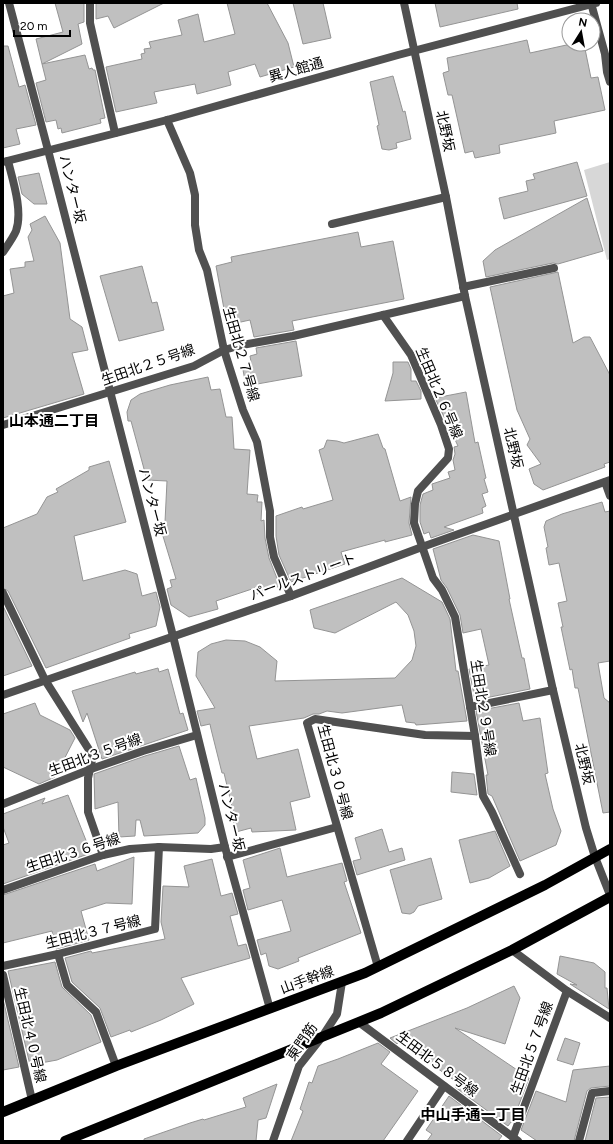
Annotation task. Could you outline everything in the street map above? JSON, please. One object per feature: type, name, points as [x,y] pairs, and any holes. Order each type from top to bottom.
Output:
[{"type":"main road","name":"山手幹線","points":[[3,1112],[116,1066],[342,982],[378,967],[545,885],[610,850]]},
{"type":"main road","points":[[65,1141],[360,1023],[512,950],[610,896]]},
{"type":"street","name":"ハンター坂","points":[[8,3],[48,150],[173,636],[227,857],[270,1009]]},
{"type":"street","points":[[90,3],[90,23],[115,133]]},
{"type":"street","name":"北野坂","points":[[404,3],[446,197],[463,287],[515,514],[553,690],[586,828],[610,896]]},
{"type":"street","name":"異人館通","points":[[6,161],[166,120],[592,4]]},
{"type":"street","points":[[592,4],[605,54],[610,82]]},
{"type":"street","name":"生田北２７号線","points":[[166,120],[190,173],[195,195],[195,225],[199,250],[207,270],[224,350],[243,410],[257,442],[270,511],[270,537],[274,557],[290,596]]},
{"type":"street","points":[[3,252],[16,232],[19,220],[18,206],[6,161]]},
{"type":"street","points":[[332,224],[446,197]]},
{"type":"street","points":[[463,287],[554,268]]},
{"type":"street","name":"生田北２５号線","points":[[3,425],[194,366],[224,350],[242,345],[293,336],[465,296]]},
{"type":"street","name":"生田北２６号線","points":[[384,315],[411,355],[442,425],[449,449],[448,458],[418,491],[415,504],[414,523],[422,547]]},
{"type":"street","points":[[607,481],[610,496]]},
{"type":"street","name":"パールストリート","points":[[3,695],[290,596],[607,481]]},
{"type":"street","name":"生田北２９号線","points":[[422,547],[433,578],[442,590],[455,617],[475,736],[483,796],[492,812],[520,874]]},
{"type":"street","points":[[3,593],[45,680],[93,756],[88,778],[88,812],[103,855]]},
{"type":"street","points":[[470,707],[553,690]]},
{"type":"street","name":"生田北３０号線","points":[[378,967],[306,723],[315,719],[424,735],[475,736]]},
{"type":"street","name":"生田北３５号線","points":[[3,804],[91,768],[198,736]]},
{"type":"street","points":[[227,857],[337,827]]},
{"type":"street","name":"生田北３６号線","points":[[3,890],[103,855],[130,849],[159,847],[211,849],[225,847]]},
{"type":"street","name":"生田北３７号線","points":[[3,966],[58,954],[155,929],[159,847]]},
{"type":"street","points":[[512,950],[567,991],[610,1018]]},
{"type":"street","points":[[58,954],[66,985],[96,1012],[116,1066]]},
{"type":"street","name":"生田北４０号線","points":[[3,975],[32,1100]]},
{"type":"street","name":"東門筋","points":[[273,1141],[299,1066],[322,1037],[337,1014],[342,982]]},
{"type":"street","name":"生田北５７号線","points":[[516,1139],[567,991]]},
{"type":"street","name":"生田北５８号線","points":[[360,1023],[516,1139]]},
{"type":"street","points":[[407,1141],[444,1086]]},
{"type":"street","points":[[579,1141],[592,1093],[610,1090]]},
{"type":"shaded area","points":[[610,162],[610,259],[607,260],[584,170]]},
{"type":"building","points":[[55,3],[84,3],[84,22],[78,24],[82,44],[42,64],[36,39],[63,32]]},
{"type":"building","points":[[96,3],[164,3],[114,28],[108,16],[96,19]]},
{"type":"building","points":[[227,3],[267,3],[288,43],[294,67],[260,77],[255,64],[228,72],[231,85],[197,94],[195,84],[154,92],[157,103],[116,112],[106,67],[142,59],[141,54],[145,53],[144,49],[151,48],[149,42],[182,35],[178,20],[198,14],[204,42],[235,34]]},
{"type":"building","points":[[293,3],[323,3],[331,38],[303,44]]},
{"type":"building","points":[[435,3],[517,3],[518,9],[440,27]]},
{"type":"building","points":[[527,40],[530,53],[561,46],[561,52],[586,52],[591,78],[598,77],[605,110],[554,121],[556,133],[499,145],[500,153],[475,158],[473,151],[465,153],[452,95],[448,95],[443,73],[449,71],[447,58]]},
{"type":"building","points":[[3,46],[8,46],[19,87],[25,85],[36,125],[16,129],[20,144],[3,148]]},
{"type":"building","points":[[85,55],[89,69],[92,68],[95,70],[105,118],[100,119],[101,123],[62,133],[61,128],[58,129],[56,120],[46,122],[36,83],[46,80],[42,64]]},
{"type":"building","points":[[393,76],[403,112],[405,111],[411,139],[396,143],[397,148],[389,150],[382,149],[377,126],[379,125],[370,82]]},
{"type":"building","points":[[577,162],[587,196],[504,219],[499,198],[528,191],[526,181],[535,179],[533,174]]},
{"type":"building","points":[[39,173],[47,204],[34,204],[22,194],[18,177]]},
{"type":"building","points":[[587,198],[603,251],[558,264],[553,263],[486,277],[483,261],[495,250]]},
{"type":"building","points":[[45,216],[60,243],[70,319],[82,327],[88,350],[72,353],[84,394],[3,418],[3,296],[14,293],[10,269],[25,267],[25,262],[34,261],[28,237],[32,230],[30,224]]},
{"type":"building","points":[[358,232],[361,247],[393,241],[404,299],[292,321],[294,330],[254,337],[250,320],[227,325],[216,266],[232,262],[231,257]]},
{"type":"building","points":[[142,266],[152,303],[157,302],[164,330],[119,341],[100,276]]},
{"type":"building","points":[[558,272],[573,343],[584,337],[590,337],[610,375],[610,462],[604,464],[605,467],[543,490],[534,484],[529,469],[541,464],[527,445],[530,439],[517,410],[490,287]]},
{"type":"building","points":[[296,341],[302,376],[246,386],[243,370],[252,368],[250,356],[257,354],[256,348]]},
{"type":"building","points":[[393,362],[408,362],[411,369],[411,381],[416,381],[421,391],[421,399],[385,401],[393,373]]},
{"type":"building","points":[[208,377],[211,390],[220,389],[226,417],[232,417],[234,449],[250,450],[247,494],[258,495],[257,502],[262,502],[261,521],[264,520],[265,538],[269,558],[280,586],[257,594],[255,588],[216,601],[218,609],[189,617],[171,605],[167,589],[172,587],[170,580],[176,579],[159,523],[165,522],[167,481],[147,480],[131,421],[128,421],[127,412],[131,400],[140,394],[170,385]]},
{"type":"building","points":[[466,392],[475,443],[478,442],[486,478],[484,479],[488,492],[482,494],[486,506],[482,508],[483,513],[444,527],[454,530],[431,538],[429,532],[424,534],[420,522],[420,505],[423,494],[433,490],[432,484],[450,478],[448,472],[455,470],[453,460],[455,454],[454,447],[458,446],[435,398]]},
{"type":"building","points":[[378,434],[383,448],[385,449],[400,501],[411,497],[409,523],[412,535],[385,542],[385,540],[341,552],[345,564],[291,582],[279,555],[276,536],[276,516],[302,507],[303,509],[333,500],[319,450],[324,448],[327,440],[344,443]]},
{"type":"building","points":[[109,461],[126,522],[74,536],[83,581],[125,570],[137,574],[142,596],[156,592],[160,607],[156,626],[129,634],[130,638],[46,668],[8,591],[3,588],[3,528],[37,514],[47,497],[58,492],[56,489],[89,470],[89,467]]},
{"type":"building","points":[[602,502],[605,512],[610,511],[610,661],[598,663],[604,698],[610,703],[610,812],[603,813],[578,688],[575,688],[572,669],[570,670],[561,627],[563,627],[558,603],[567,601],[559,563],[549,565],[546,548],[548,547],[544,527],[546,521],[562,514]]},
{"type":"building","points":[[473,535],[499,541],[509,599],[522,658],[524,658],[530,689],[475,700],[469,669],[489,665],[481,629],[463,633],[460,615],[447,588],[441,580],[433,549]]},
{"type":"building","points":[[402,578],[442,602],[450,619],[456,671],[458,671],[467,721],[416,725],[415,723],[406,722],[402,705],[342,713],[327,711],[319,714],[313,714],[304,718],[249,726],[257,759],[298,749],[310,797],[290,802],[296,830],[252,832],[251,828],[236,832],[232,815],[234,815],[224,773],[222,773],[210,724],[201,726],[197,711],[215,708],[196,676],[198,652],[211,644],[226,640],[245,641],[260,647],[277,661],[275,681],[395,678],[412,660],[416,646],[414,631],[408,615],[396,602],[335,633],[314,628],[310,610]]},
{"type":"building","points":[[3,606],[32,666],[3,676]]},
{"type":"building","points":[[158,668],[159,672],[168,669],[180,714],[183,713],[188,730],[102,759],[87,713],[83,722],[72,691],[135,672],[136,674]]},
{"type":"building","points":[[35,703],[40,715],[70,730],[75,738],[55,777],[39,784],[3,767],[3,714]]},
{"type":"building","points":[[519,703],[523,721],[540,718],[548,773],[545,774],[553,809],[561,831],[556,845],[520,861],[492,796],[488,794],[486,775],[488,775],[476,711]]},
{"type":"building","points":[[179,746],[190,780],[196,778],[205,818],[205,825],[198,833],[144,836],[140,820],[136,820],[135,836],[119,837],[118,802],[95,809],[94,774]]},
{"type":"building","points":[[452,772],[474,774],[477,795],[451,792]]},
{"type":"building","points":[[68,795],[91,853],[3,884],[3,845],[9,843],[3,827],[3,814],[45,798],[42,804]]},
{"type":"building","points":[[382,829],[389,852],[402,848],[405,860],[357,875],[353,861],[361,859],[355,838]]},
{"type":"building","points":[[495,831],[510,866],[489,878],[470,883],[459,840]]},
{"type":"building","points":[[280,848],[287,877],[342,863],[347,881],[344,882],[361,933],[298,958],[299,961],[278,969],[269,966],[266,953],[261,955],[257,940],[291,931],[282,900],[248,910],[243,890],[250,888],[243,860]]},
{"type":"building","points":[[134,857],[132,904],[106,903],[81,911],[89,940],[56,949],[52,931],[3,943],[3,895],[95,864],[97,871]]},
{"type":"building","points":[[431,858],[442,899],[418,906],[414,912],[410,914],[402,913],[390,870]]},
{"type":"building","points":[[212,859],[221,896],[232,893],[238,914],[230,916],[238,946],[246,944],[250,958],[181,978],[194,1004],[161,1020],[131,1032],[130,1030],[111,1037],[100,1008],[72,982],[65,958],[91,951],[92,953],[165,939],[161,922],[163,886],[189,887],[184,866]]},
{"type":"building","points":[[560,956],[594,963],[605,972],[605,988],[607,988],[609,1009],[570,984],[577,985],[557,974]]},
{"type":"building","points":[[55,962],[62,987],[91,1015],[101,1042],[57,1060],[30,1065],[8,971]]},
{"type":"building","points":[[514,986],[520,998],[505,1044],[455,1028],[529,1078],[512,1123],[511,1122],[508,1126],[455,1087],[458,1083],[399,1041],[397,1044],[390,1038],[467,1008]]},
{"type":"building","points":[[3,999],[19,1067],[3,1070]]},
{"type":"building","points":[[565,1038],[580,1043],[573,1065],[557,1060]]},
{"type":"building","points":[[378,1043],[390,1052],[381,1064],[418,1091],[383,1141],[291,1141],[303,1111],[300,1109],[309,1082],[312,1083],[318,1066]]},
{"type":"building","points":[[610,1066],[610,1086],[591,1088],[587,1091],[574,1141],[537,1141],[521,1130],[536,1091],[566,1102],[573,1070]]},
{"type":"building","points":[[277,1084],[266,1118],[258,1120],[256,1141],[144,1141],[144,1139],[190,1123],[246,1107],[243,1098]]},
{"type":"building","points":[[449,1096],[502,1136],[498,1141],[427,1141],[432,1134],[426,1130]]},
{"type":"building","points":[[610,1097],[610,1141],[585,1141],[596,1098]]},
{"type":"district","name":"山本通二丁目","points":[[54,421]]},
{"type":"district","name":"中山手通一丁目","points":[[473,1115]]}]
